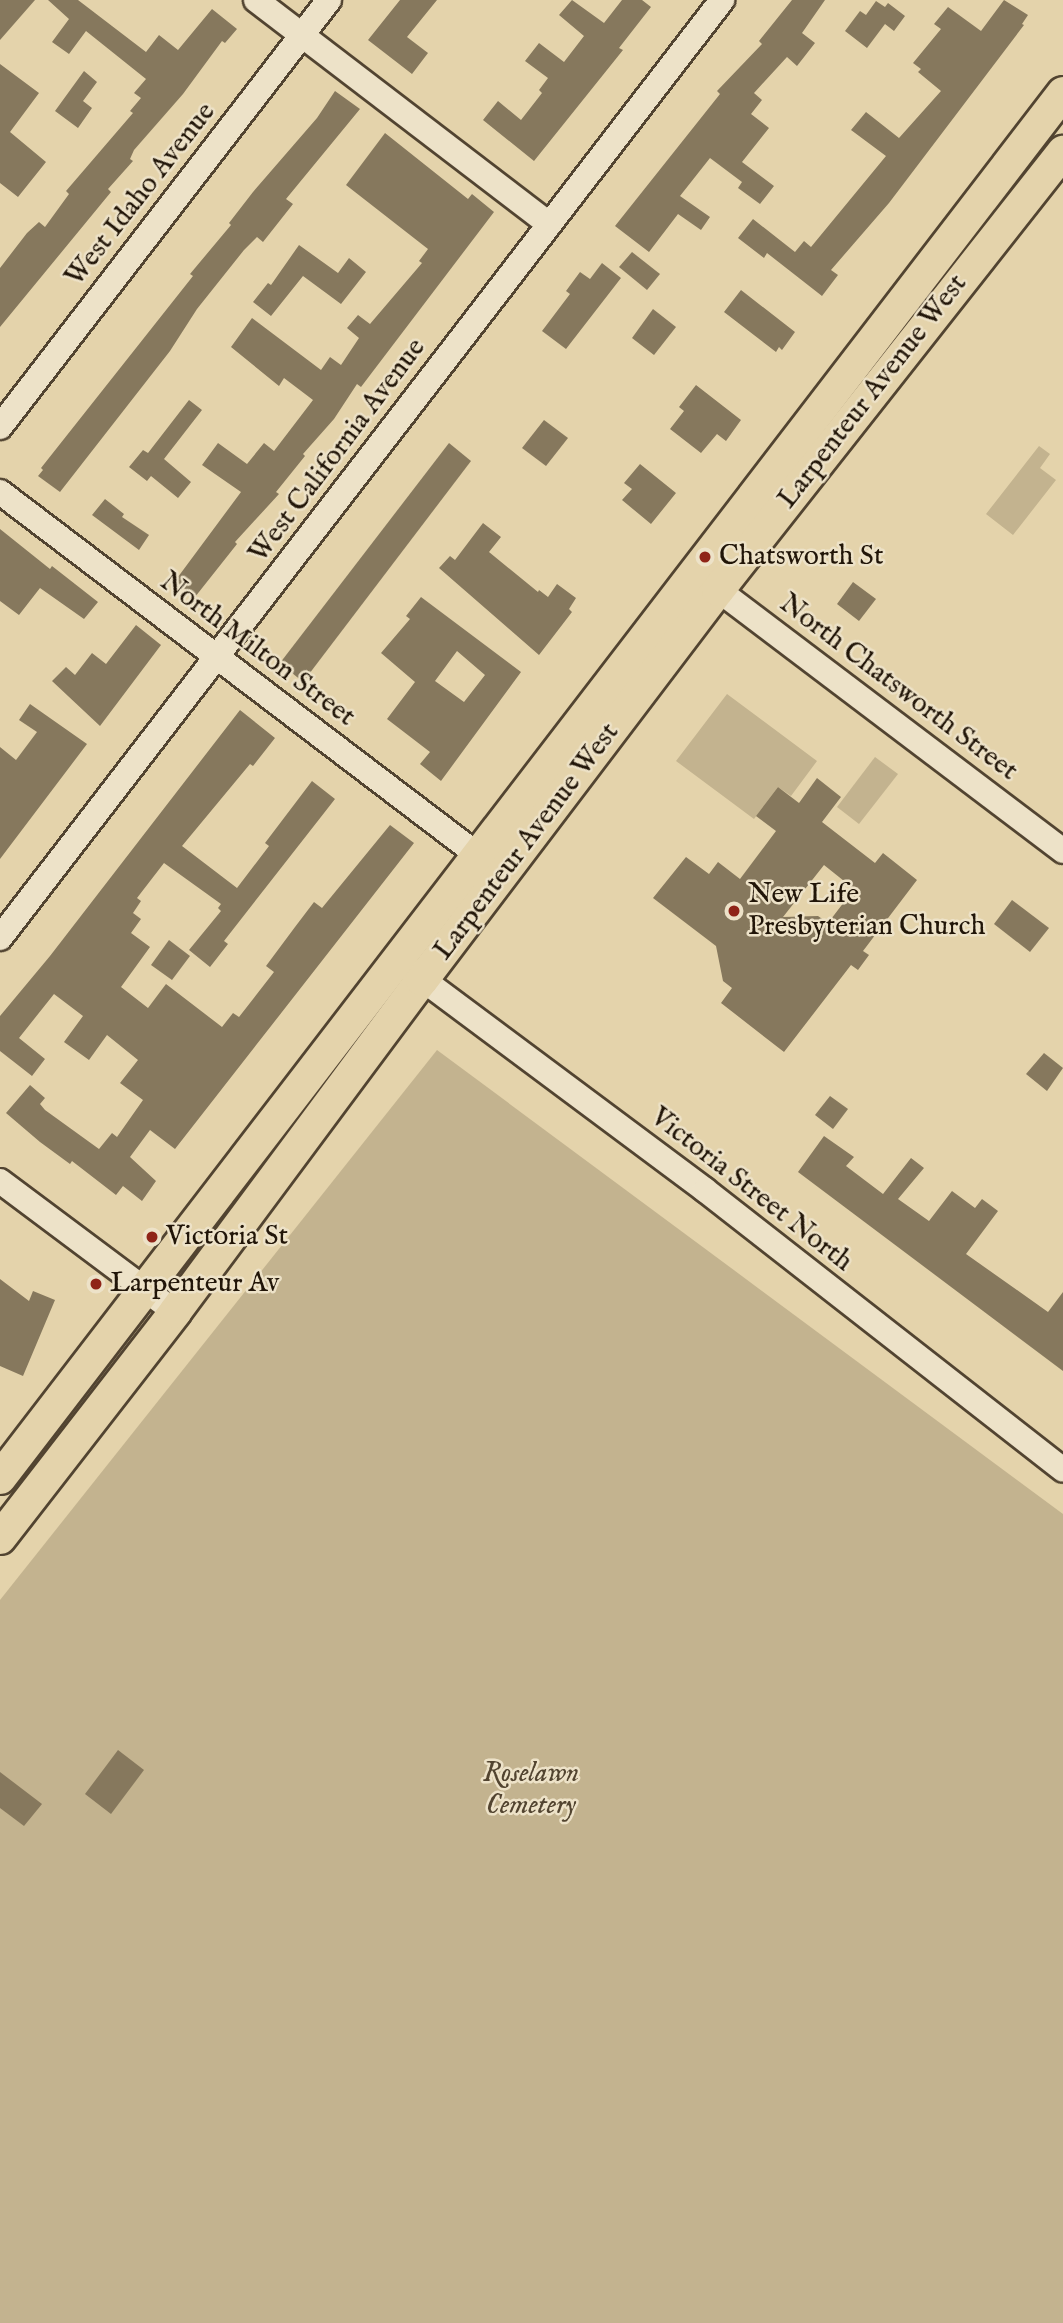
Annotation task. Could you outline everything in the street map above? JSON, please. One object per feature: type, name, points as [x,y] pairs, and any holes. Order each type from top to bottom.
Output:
[{"type":"main road","name":"Larpenteur Avenue West","points":[[0,1478],[147,1291],[410,971],[707,581],[1063,93]]},
{"type":"main road","name":"Larpenteur Avenue West","points":[[0,1538],[175,1312],[410,971],[479,856],[1063,152]]},
{"type":"street","points":[[256,0],[549,224]]},
{"type":"street","name":"West Idaho Avenue","points":[[0,427],[329,0]]},
{"type":"street","name":"West California Avenue","points":[[0,938],[723,0]]},
{"type":"street","name":"North Milton Street","points":[[0,492],[479,856]]},
{"type":"street","name":"North Chatsworth Street","points":[[707,581],[1063,851]]},
{"type":"street","name":"Victoria Street North","points":[[410,971],[705,1190],[1063,1471]]},
{"type":"street","points":[[0,1181],[175,1312]]},
{"type":"green space","points":[[1039,446],[1050,454],[1040,468],[1056,480],[1013,535],[986,514]]},
{"type":"green space","points":[[727,694],[817,761],[791,796],[778,787],[754,819],[676,761]]},
{"type":"green space","points":[[875,757],[898,774],[859,824],[837,807]]},
{"type":"green space","name":"Roselawn Cemetery","points":[[437,1050],[1063,1514],[1063,2323],[0,2323],[0,1600]]},
{"type":"building","points":[[0,0],[35,0],[0,40]]},
{"type":"building","points":[[48,0],[78,0],[146,52],[159,35],[178,50],[212,9],[237,29],[225,43],[222,41],[183,94],[134,150],[130,159],[133,161],[108,189],[111,192],[0,327],[0,268],[39,222],[45,227],[69,194],[66,191],[133,113],[130,111],[141,98],[134,93],[146,79],[86,31],[69,54],[52,42],[69,19]]},
{"type":"building","points":[[400,0],[437,0],[407,37],[428,53],[412,74],[368,40]]},
{"type":"building","points":[[572,0],[604,23],[622,0],[642,0],[651,7],[619,48],[623,50],[534,161],[483,120],[498,101],[521,120],[542,93],[539,90],[548,78],[525,61],[539,43],[564,62],[584,36],[559,15]]},
{"type":"building","points":[[792,0],[825,0],[802,33],[815,43],[797,66],[787,57],[754,93],[762,100],[751,114],[769,128],[742,162],[774,186],[760,204],[738,188],[742,182],[710,158],[680,196],[710,217],[701,230],[678,214],[649,252],[615,226],[720,94],[717,91],[762,44],[759,41]]},
{"type":"building","points":[[1004,0],[1028,15],[1022,24],[1024,25],[889,203],[831,270],[838,275],[822,296],[767,253],[764,258],[738,238],[753,219],[795,252],[804,241],[811,247],[886,156],[851,130],[866,112],[899,138],[941,91],[918,72],[921,69],[913,63],[941,29],[934,24],[948,7],[981,31]]},
{"type":"building","points":[[876,1],[885,7],[888,3],[905,16],[894,31],[885,24],[867,48],[845,31],[860,11],[866,15]]},
{"type":"building","points":[[0,64],[39,93],[10,132],[46,162],[18,197],[0,183]]},
{"type":"building","points":[[84,71],[97,82],[83,101],[92,108],[78,128],[55,111]]},
{"type":"building","points":[[335,91],[360,109],[286,199],[293,204],[263,242],[257,237],[244,250],[197,309],[170,351],[60,492],[38,476],[43,470],[41,468],[193,276],[190,274],[231,225],[229,223],[317,118]]},
{"type":"building","points":[[385,133],[468,199],[472,194],[494,212],[361,387],[357,384],[334,419],[303,454],[305,456],[276,492],[279,494],[235,542],[237,544],[195,597],[175,581],[241,492],[202,465],[218,443],[247,464],[264,443],[274,451],[313,400],[284,378],[279,386],[231,347],[252,318],[321,370],[330,357],[341,365],[359,338],[347,328],[358,315],[370,324],[422,263],[419,261],[428,249],[346,185]]},
{"type":"building","points":[[299,245],[338,273],[349,258],[366,272],[341,304],[303,276],[271,316],[253,302],[268,283],[271,285]]},
{"type":"building","points":[[632,252],[660,274],[647,290],[619,267]]},
{"type":"building","points":[[602,263],[621,278],[566,349],[542,331],[570,294],[566,291],[580,272],[590,279]]},
{"type":"building","points":[[741,290],[795,332],[782,350],[779,347],[776,352],[724,312]]},
{"type":"building","points":[[653,309],[676,327],[654,355],[632,338]]},
{"type":"building","points":[[696,385],[741,420],[726,441],[717,434],[701,453],[670,429],[684,411],[679,407]]},
{"type":"building","points":[[189,400],[202,410],[164,459],[191,482],[178,498],[151,476],[147,481],[129,467],[143,450],[148,453]]},
{"type":"building","points":[[544,420],[568,438],[546,466],[522,448]]},
{"type":"building","points":[[449,443],[471,461],[303,682],[280,663]]},
{"type":"building","points":[[640,464],[676,493],[651,524],[622,500],[632,489],[624,483]]},
{"type":"building","points":[[105,499],[124,514],[122,517],[149,535],[139,550],[92,515]]},
{"type":"building","points":[[483,523],[501,537],[489,552],[538,592],[539,590],[548,597],[557,584],[576,598],[569,609],[572,612],[539,655],[439,568],[450,556],[455,560]]},
{"type":"building","points":[[0,529],[50,569],[52,566],[98,602],[84,619],[40,588],[19,615],[0,601]]},
{"type":"building","points":[[853,582],[876,599],[859,621],[837,604]]},
{"type":"building","points":[[421,597],[521,672],[441,781],[420,764],[430,752],[387,719],[415,682],[381,653],[410,619],[406,616]],"holes":[[[457,651],[485,675],[464,702],[435,681]]]},
{"type":"building","points":[[136,625],[161,645],[100,726],[52,681],[66,667],[75,675],[92,653],[106,664]]},
{"type":"building","points":[[30,704],[87,744],[0,859],[0,747],[16,760],[37,732],[19,720]]},
{"type":"building","points":[[240,710],[275,738],[182,846],[237,888],[269,846],[265,843],[312,781],[335,799],[224,941],[228,944],[210,967],[189,950],[221,911],[218,908],[221,904],[164,863],[137,898],[141,901],[133,913],[141,919],[131,933],[150,947],[121,987],[148,1008],[166,984],[222,1027],[233,1013],[239,1017],[274,972],[266,966],[314,902],[322,908],[390,825],[414,843],[175,1149],[150,1130],[130,1157],[156,1181],[142,1201],[123,1186],[116,1195],[72,1161],[70,1164],[40,1142],[6,1113],[30,1085],[45,1098],[40,1104],[45,1110],[99,1149],[112,1133],[117,1137],[143,1100],[120,1083],[138,1060],[107,1035],[89,1060],[64,1042],[83,1016],[54,994],[19,1038],[45,1059],[32,1076],[0,1051],[0,1016],[50,956]]},
{"type":"building","name":"New Life Presbyterian Church","points":[[817,778],[841,797],[822,822],[875,863],[883,853],[917,880],[863,951],[869,955],[858,970],[851,965],[784,1052],[721,1003],[732,988],[723,981],[716,946],[653,898],[686,857],[709,874],[718,862],[740,879],[776,831],[756,816],[778,787],[799,803]],"holes":[[[824,865],[854,889],[828,923],[818,916],[783,917]]]},
{"type":"building","points":[[1012,900],[1049,928],[1030,952],[994,924]]},
{"type":"building","points":[[169,940],[190,956],[172,980],[151,965]]},
{"type":"building","points":[[1044,1053],[1063,1068],[1047,1091],[1026,1074]]},
{"type":"building","points":[[830,1096],[848,1109],[833,1129],[815,1115]]},
{"type":"building","points":[[824,1136],[854,1157],[846,1166],[883,1194],[911,1158],[924,1168],[898,1199],[929,1221],[952,1191],[975,1208],[982,1199],[998,1211],[966,1254],[1048,1312],[1063,1292],[1063,1371],[798,1172]]},
{"type":"building","points":[[0,1279],[29,1301],[33,1291],[55,1300],[23,1376],[0,1366]]},
{"type":"building","points":[[118,1750],[144,1770],[111,1814],[85,1794]]},
{"type":"building","points":[[0,1772],[42,1804],[24,1826],[0,1808]]},
{"type":"place","name":"Chatsworth St","points":[[705,557]]},
{"type":"place","name":"New Life Presbyterian Church","points":[[734,911]]},
{"type":"place","name":"Victoria St","points":[[152,1237]]},
{"type":"place","name":"Larpenteur Av","points":[[96,1284]]}]
